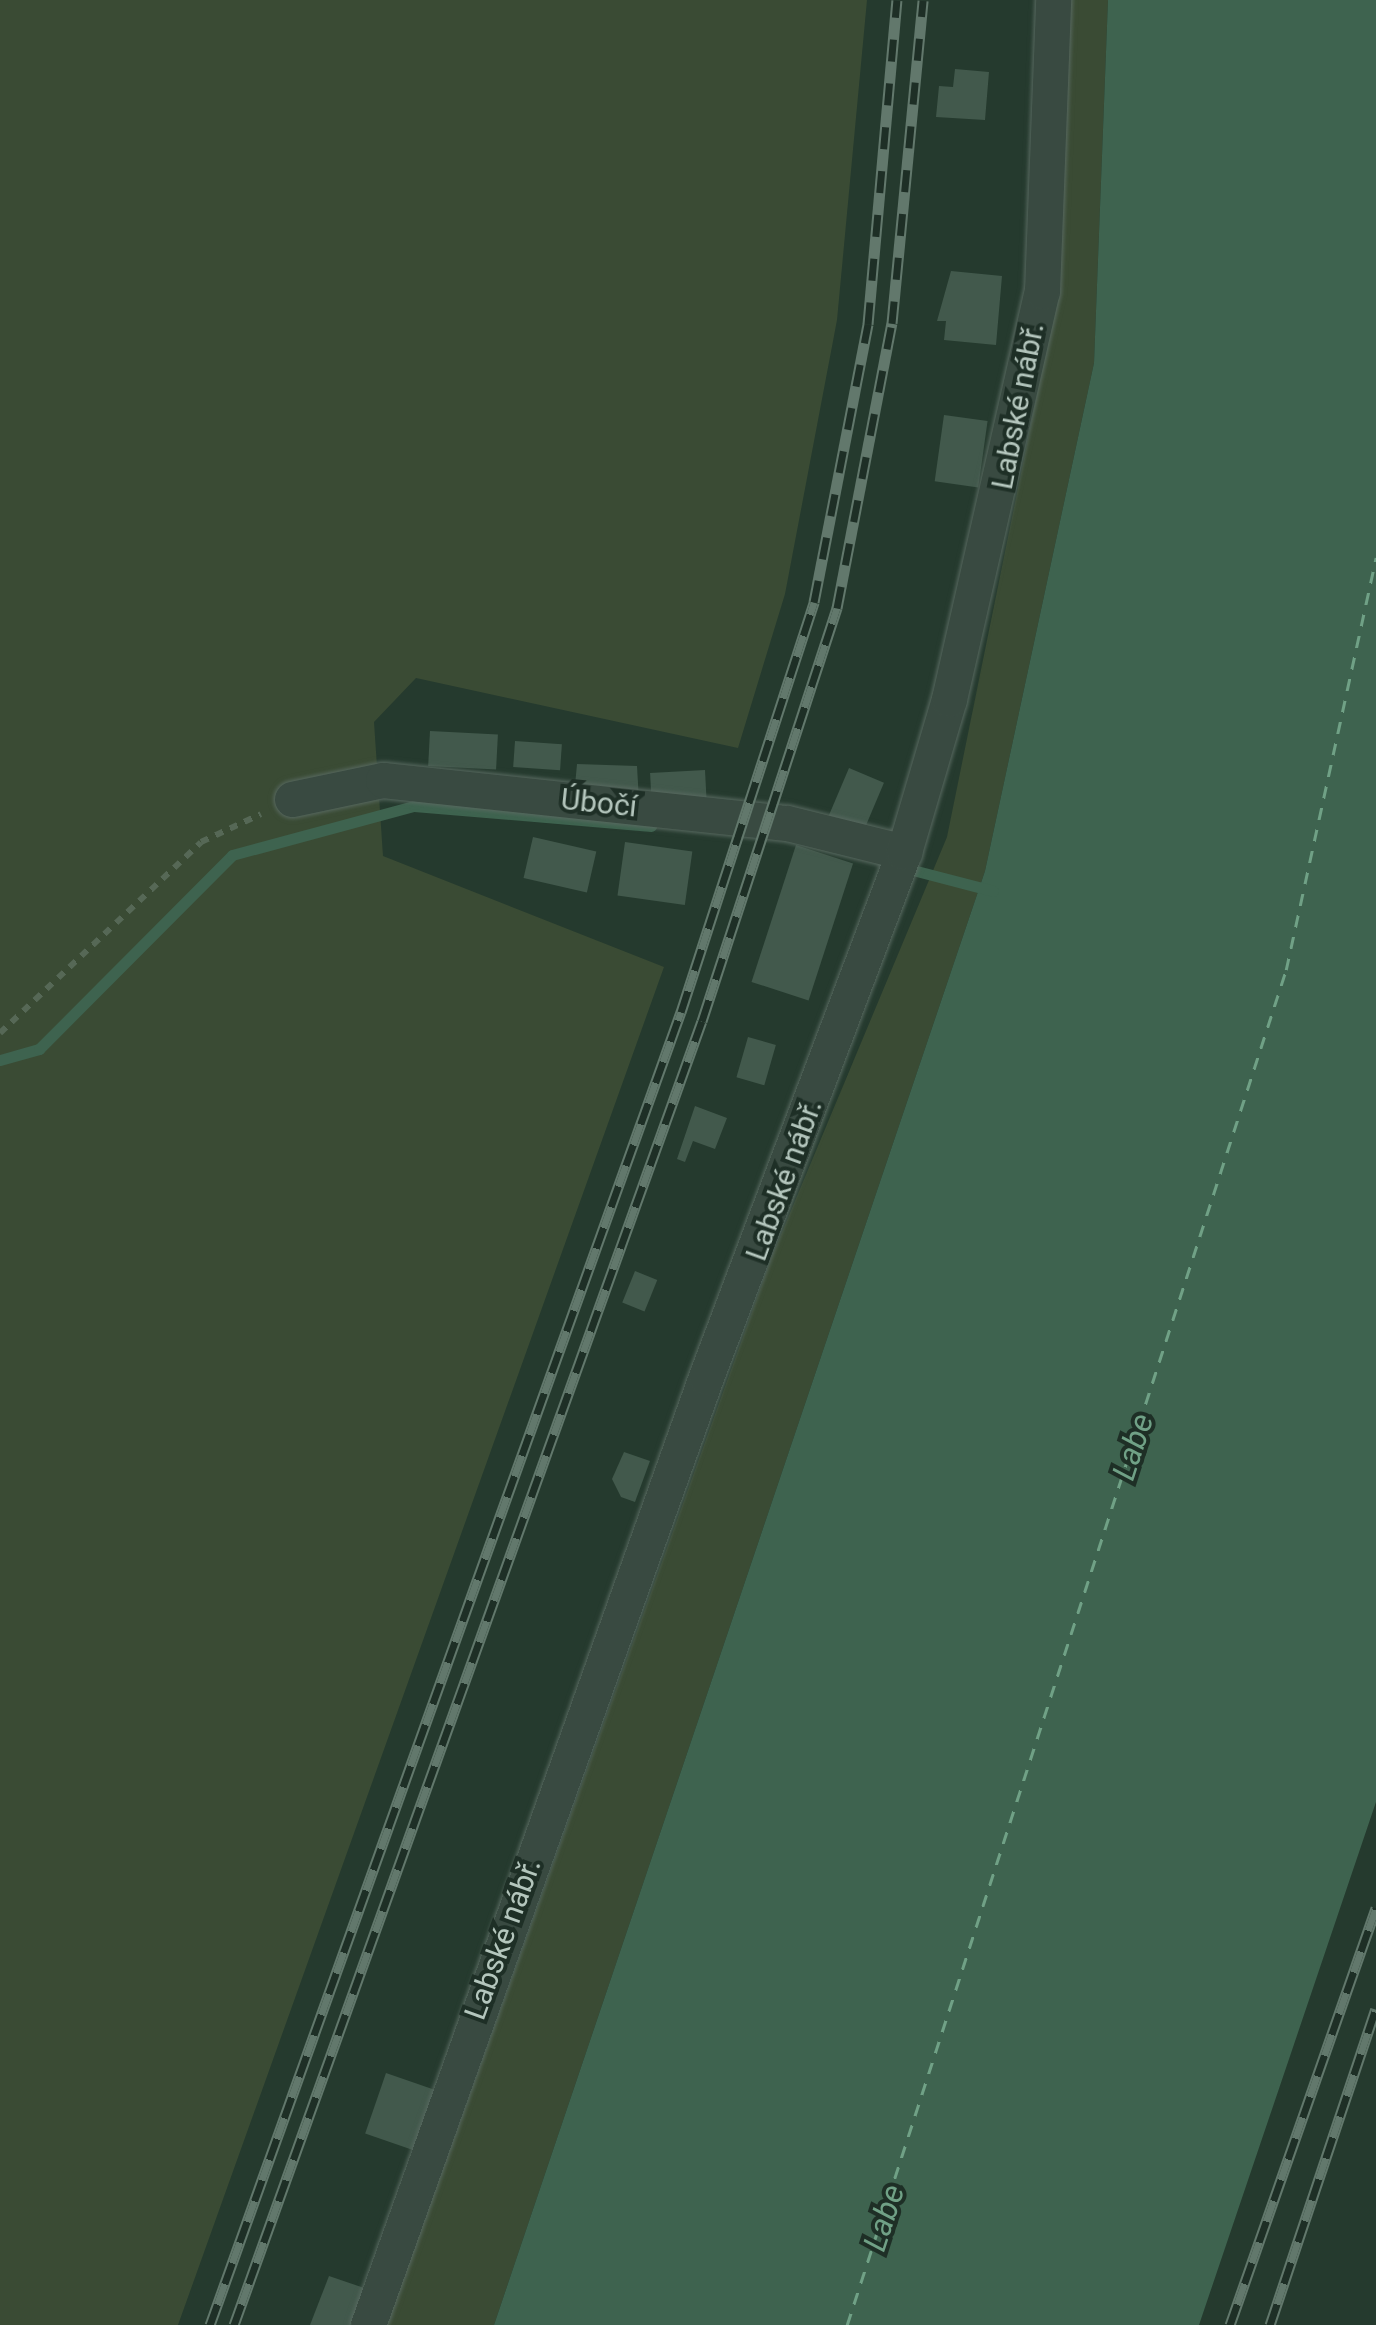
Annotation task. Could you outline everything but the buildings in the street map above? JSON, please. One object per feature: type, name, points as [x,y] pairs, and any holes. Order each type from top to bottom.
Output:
[{"type":"street","name":"Labské nábř.","points":[[368,2325],[706,1377],[904,852],[998,506],[1042,290],[1053,0]]},
{"type":"street","name":"Úbočí","points":[[292,799],[383,780],[787,823],[904,852]]},
{"type":"path","points":[[0,1033],[201,842],[292,799]]},
{"type":"shaded area","points":[[0,0],[867,0],[837,320],[785,594],[738,748],[416,678],[374,722],[383,856],[664,967],[178,2325],[0,2325]]},
{"type":"shaded area","points":[[1065,0],[1108,0],[1094,363],[985,871],[494,2325],[387,2325],[772,1256],[947,837],[1055,306]]},
{"type":"water","name":"Labe","points":[[1108,0],[1376,0],[1376,1802],[1199,2325],[494,2325],[985,871],[1094,363]]},
{"type":"waterway","points":[[0,1060],[39,1049],[232,855],[414,806],[651,826]]},
{"type":"waterway","points":[[905,868],[993,891]]},
{"type":"ferry route","points":[[847,2325],[1286,970],[1376,558]]},
{"type":"railway","points":[[210,2325],[681,1012],[814,602],[868,324],[897,0]]},
{"type":"railway","points":[[234,2325],[702,1021],[837,608],[892,323],[923,0]]},
{"type":"railway","points":[[1230,2325],[1376,1908]]},
{"type":"railway","points":[[1270,2325],[1376,2009]]}]
